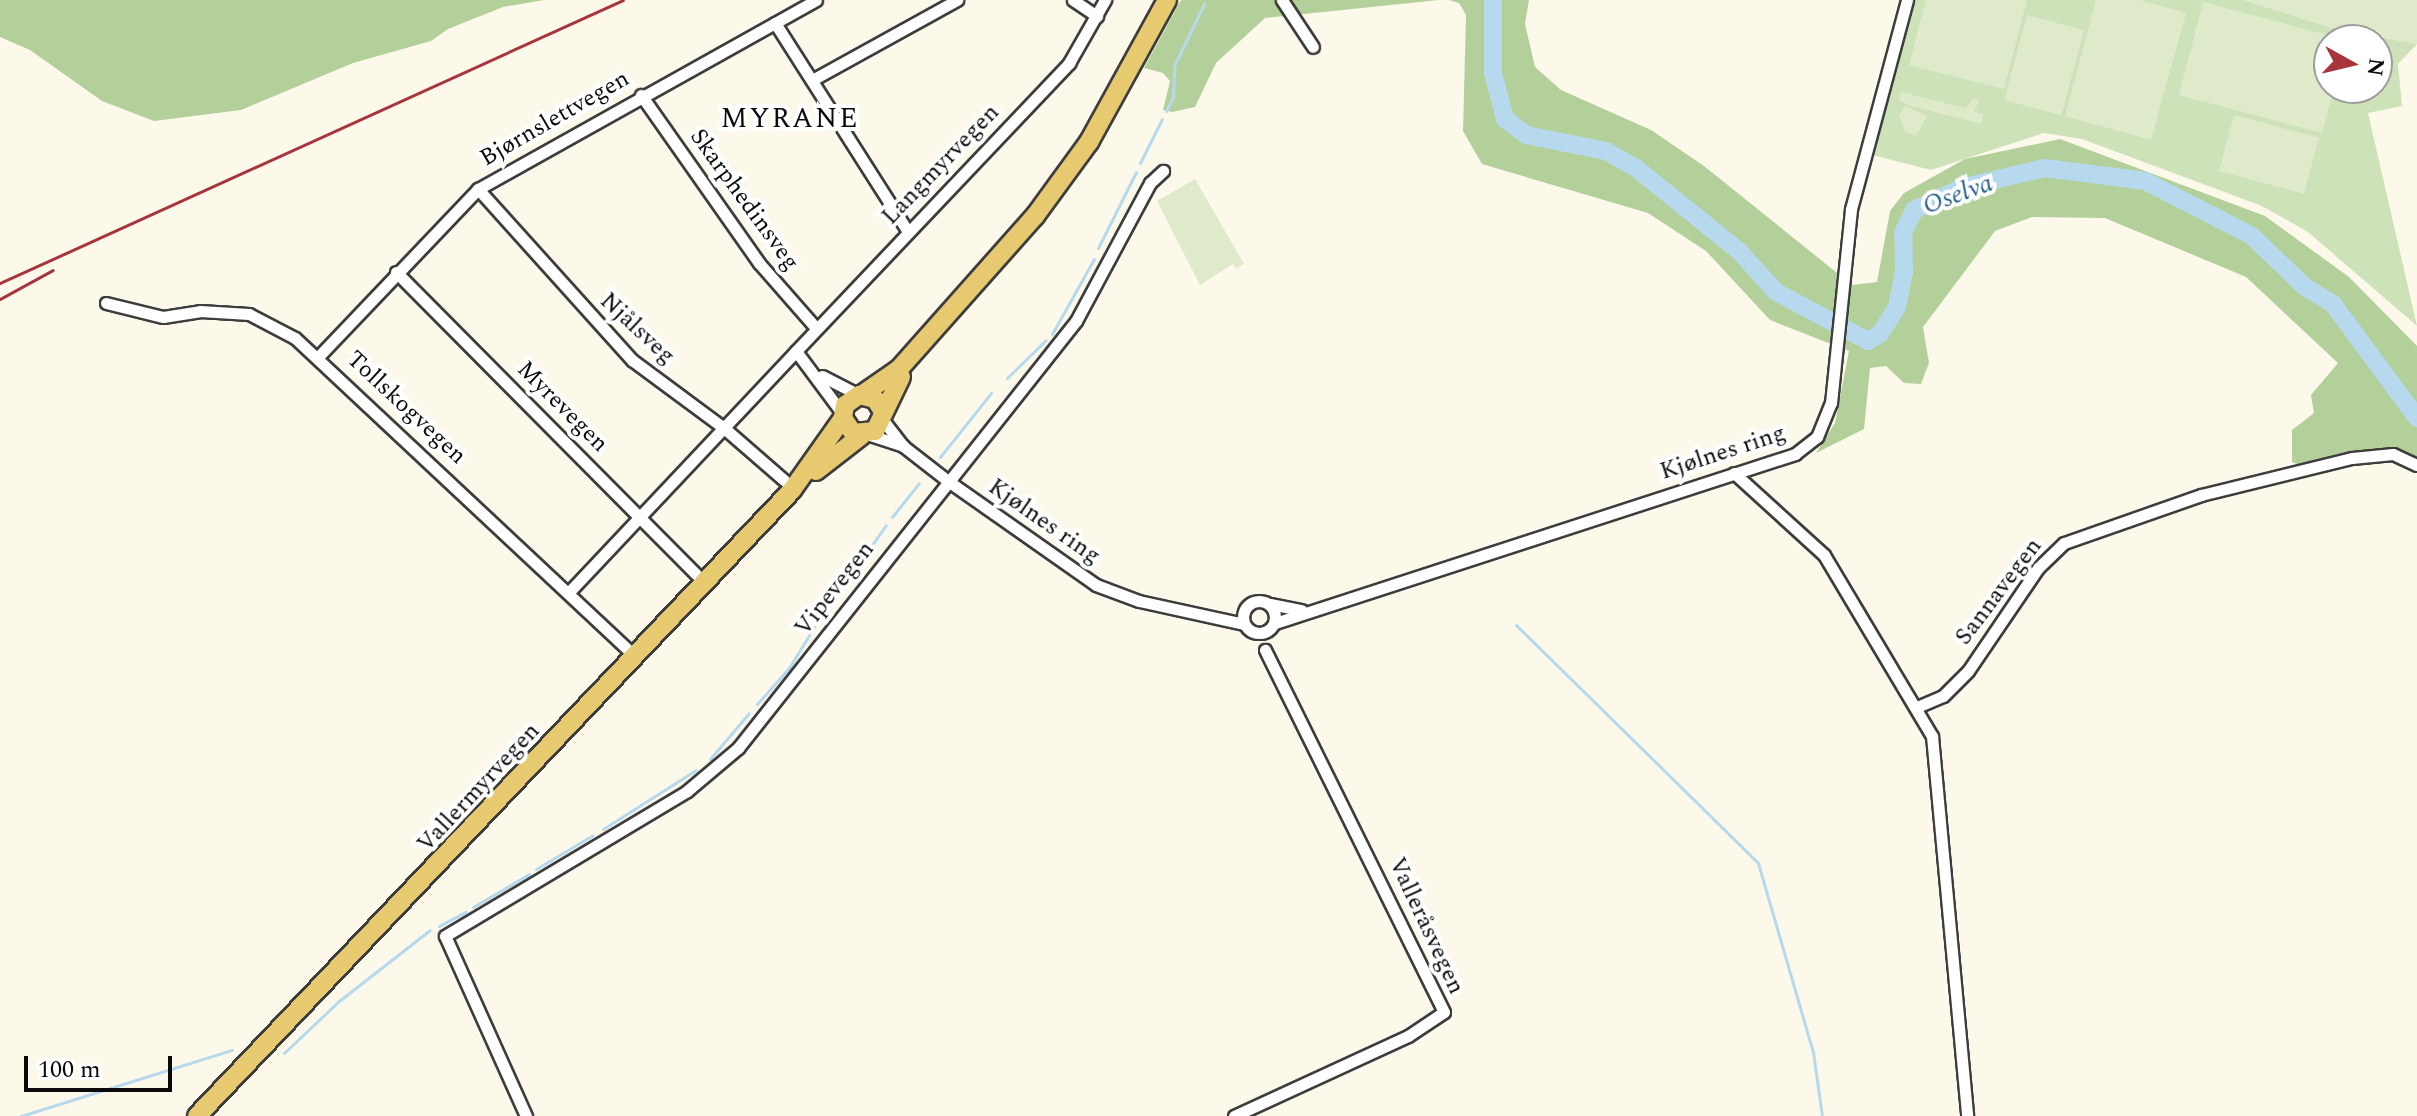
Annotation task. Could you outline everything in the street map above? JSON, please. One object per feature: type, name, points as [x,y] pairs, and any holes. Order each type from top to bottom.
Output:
[{"type":"main road","points":[[1068,169],[1159,0]]},
{"type":"main road","points":[[995,263],[891,378],[847,401],[842,416],[850,430],[864,435],[882,415],[896,383],[964,307],[1089,142],[1167,0]]},
{"type":"main road","points":[[861,395],[875,399],[882,415]]},
{"type":"main road","name":"Vallermyrvegen","points":[[197,1116],[788,485],[842,416]]},
{"type":"main road","name":"Vallermyrvegen","points":[[788,485],[864,435]]},
{"type":"street","name":"Bjørnslettvegen","points":[[318,357],[478,189],[641,95],[816,0]]},
{"type":"street","points":[[812,80],[957,0]]},
{"type":"street","points":[[1073,0],[1097,16]]},
{"type":"street","name":"Langmyrvegen","points":[[570,591],[1069,63],[1105,0]]},
{"type":"street","points":[[1282,0],[1313,47]]},
{"type":"street","name":"Kjølnes ring","points":[[1275,623],[1301,610],[1795,454],[1817,437],[1831,403],[1853,195],[1907,0]]},
{"type":"street","points":[[775,23],[908,232]]},
{"type":"street","name":"Skarphedinsveg","points":[[641,95],[759,263],[816,328]]},
{"type":"street","name":"Vipevegen","points":[[526,1116],[445,936],[651,813],[724,762],[1076,321],[1150,183],[1163,171]]},
{"type":"street","name":"Njålsveg","points":[[478,189],[632,360],[724,428],[788,485]]},
{"type":"street","name":"Myrevegen","points":[[396,272],[696,574]]},
{"type":"street","name":"Tollskogvegen","points":[[106,303],[163,317],[200,311],[249,314],[295,338],[570,591],[627,649]]},
{"type":"street","points":[[796,351],[818,374],[842,416]]},
{"type":"street","points":[[818,374],[861,395]]},
{"type":"street","name":"Kjølnes ring","points":[[882,415],[903,446],[1096,585],[1139,601],[1244,624]]},
{"type":"street","name":"Kjølnes ring","points":[[864,435],[903,446]]},
{"type":"street","name":"Sannavegen","points":[[1917,707],[1951,690],[2038,568],[2064,543],[2201,495],[2352,458],[2393,454],[2417,465]]},
{"type":"street","points":[[1734,473],[1824,555],[1917,707],[1938,755],[1967,1116]]},
{"type":"street","points":[[1252,602],[1270,604],[1275,623],[1260,633],[1244,624],[1245,610],[1252,602]]},
{"type":"street","name":"Kjølnes ring","points":[[1270,604],[1301,610]]},
{"type":"street","name":"Kjølnes ring","points":[[1219,617],[1245,610]]},
{"type":"street","name":"Valleråsvegen","points":[[1234,1116],[1408,1036],[1444,1012],[1265,650]]},
{"type":"green space","points":[[0,0],[544,0],[503,7],[448,29],[431,41],[353,63],[241,110],[154,121],[102,101],[30,50],[0,37]]},
{"type":"green space","points":[[1181,0],[1439,0],[1265,18],[1216,63],[1195,107],[1172,112],[1163,110],[1170,81],[1163,73],[1144,68]]},
{"type":"green space","points":[[1449,0],[1529,0],[1525,24],[1535,67],[1561,90],[1651,130],[1704,166],[1852,285],[1877,282],[1890,211],[1904,193],[1965,159],[2060,139],[2265,216],[2349,277],[2417,346],[2417,471],[2390,460],[2312,470],[2292,462],[2292,430],[2314,413],[2311,395],[2338,363],[2246,277],[2105,218],[2032,217],[1995,231],[1923,327],[1929,363],[1921,384],[1904,383],[1886,366],[1870,368],[1864,429],[1816,453],[1835,423],[1849,351],[1770,320],[1706,251],[1648,213],[1482,164],[1463,131],[1466,15],[1459,3]]},
{"type":"green space","points":[[1907,0],[2244,0],[2319,24],[2313,24],[2313,104],[2393,104],[2393,39],[2417,44],[2398,64],[2402,106],[2368,113],[2417,326],[2308,232],[2262,206],[2082,139],[2044,133],[1931,170],[1864,153]]},
{"type":"green space","points":[[1926,0],[2027,0],[2004,89],[1909,65]]},
{"type":"green space","points":[[2096,0],[2140,0],[2186,13],[2151,140],[2065,116]]},
{"type":"green space","points":[[2244,0],[2417,0],[2417,44],[2393,39],[2393,24],[2319,24]]},
{"type":"green space","points":[[2203,2],[2313,31],[2313,104],[2330,104],[2322,133],[2179,95]]},
{"type":"green space","points":[[2027,15],[2084,30],[2061,115],[2004,100]]},
{"type":"green space","points":[[1901,92],[1965,108],[1974,98],[1979,101],[1974,112],[1983,114],[1981,124],[1912,106],[1899,100]]},
{"type":"green space","points":[[1906,106],[1927,116],[1916,136],[1905,132],[1899,114]]},
{"type":"green space","points":[[2234,115],[2319,138],[2304,194],[2219,171]]},
{"type":"green space","points":[[1195,179],[1244,264],[1236,269],[1233,264],[1200,285],[1157,201]]},
{"type":"waterway","name":"Oselva","points":[[1493,0],[1493,73],[1505,119],[1526,135],[1606,151],[1636,168],[1739,251],[1776,292],[1868,341],[1880,334],[1897,307],[1904,272],[1903,233],[1914,210],[1964,187],[2045,168],[2145,181],[2252,236],[2305,287],[2333,304],[2417,418]]},
{"type":"waterway","points":[[1166,111],[1173,97],[1174,66],[1204,4]]},
{"type":"waterway","points":[[1140,163],[1162,119]]},
{"type":"waterway","points":[[1098,248],[1136,172]]},
{"type":"waterway","points":[[1052,334],[1094,259]]},
{"type":"waterway","points":[[1007,378],[1046,340]]},
{"type":"waterway","points":[[940,457],[991,393]]},
{"type":"waterway","points":[[892,517],[919,483]]},
{"type":"waterway","points":[[853,572],[886,525]]},
{"type":"waterway","points":[[757,704],[789,668],[843,580]]},
{"type":"waterway","points":[[1516,625],[1758,863],[1813,1052],[1822,1116]]},
{"type":"waterway","points":[[710,759],[749,713]]},
{"type":"waterway","points":[[603,829],[696,770]]},
{"type":"waterway","points":[[536,869],[593,835]]},
{"type":"waterway","points":[[473,907],[529,874]]},
{"type":"waterway","points":[[439,926],[465,912]]},
{"type":"waterway","points":[[284,1053],[339,1001],[430,930]]},
{"type":"waterway","points":[[21,1116],[232,1050]]},
{"type":"railway","points":[[0,283],[623,0]]},
{"type":"railway","points":[[0,299],[53,270]]},
{"type":"district","name":"MYRANE","points":[[790,119]]}]
